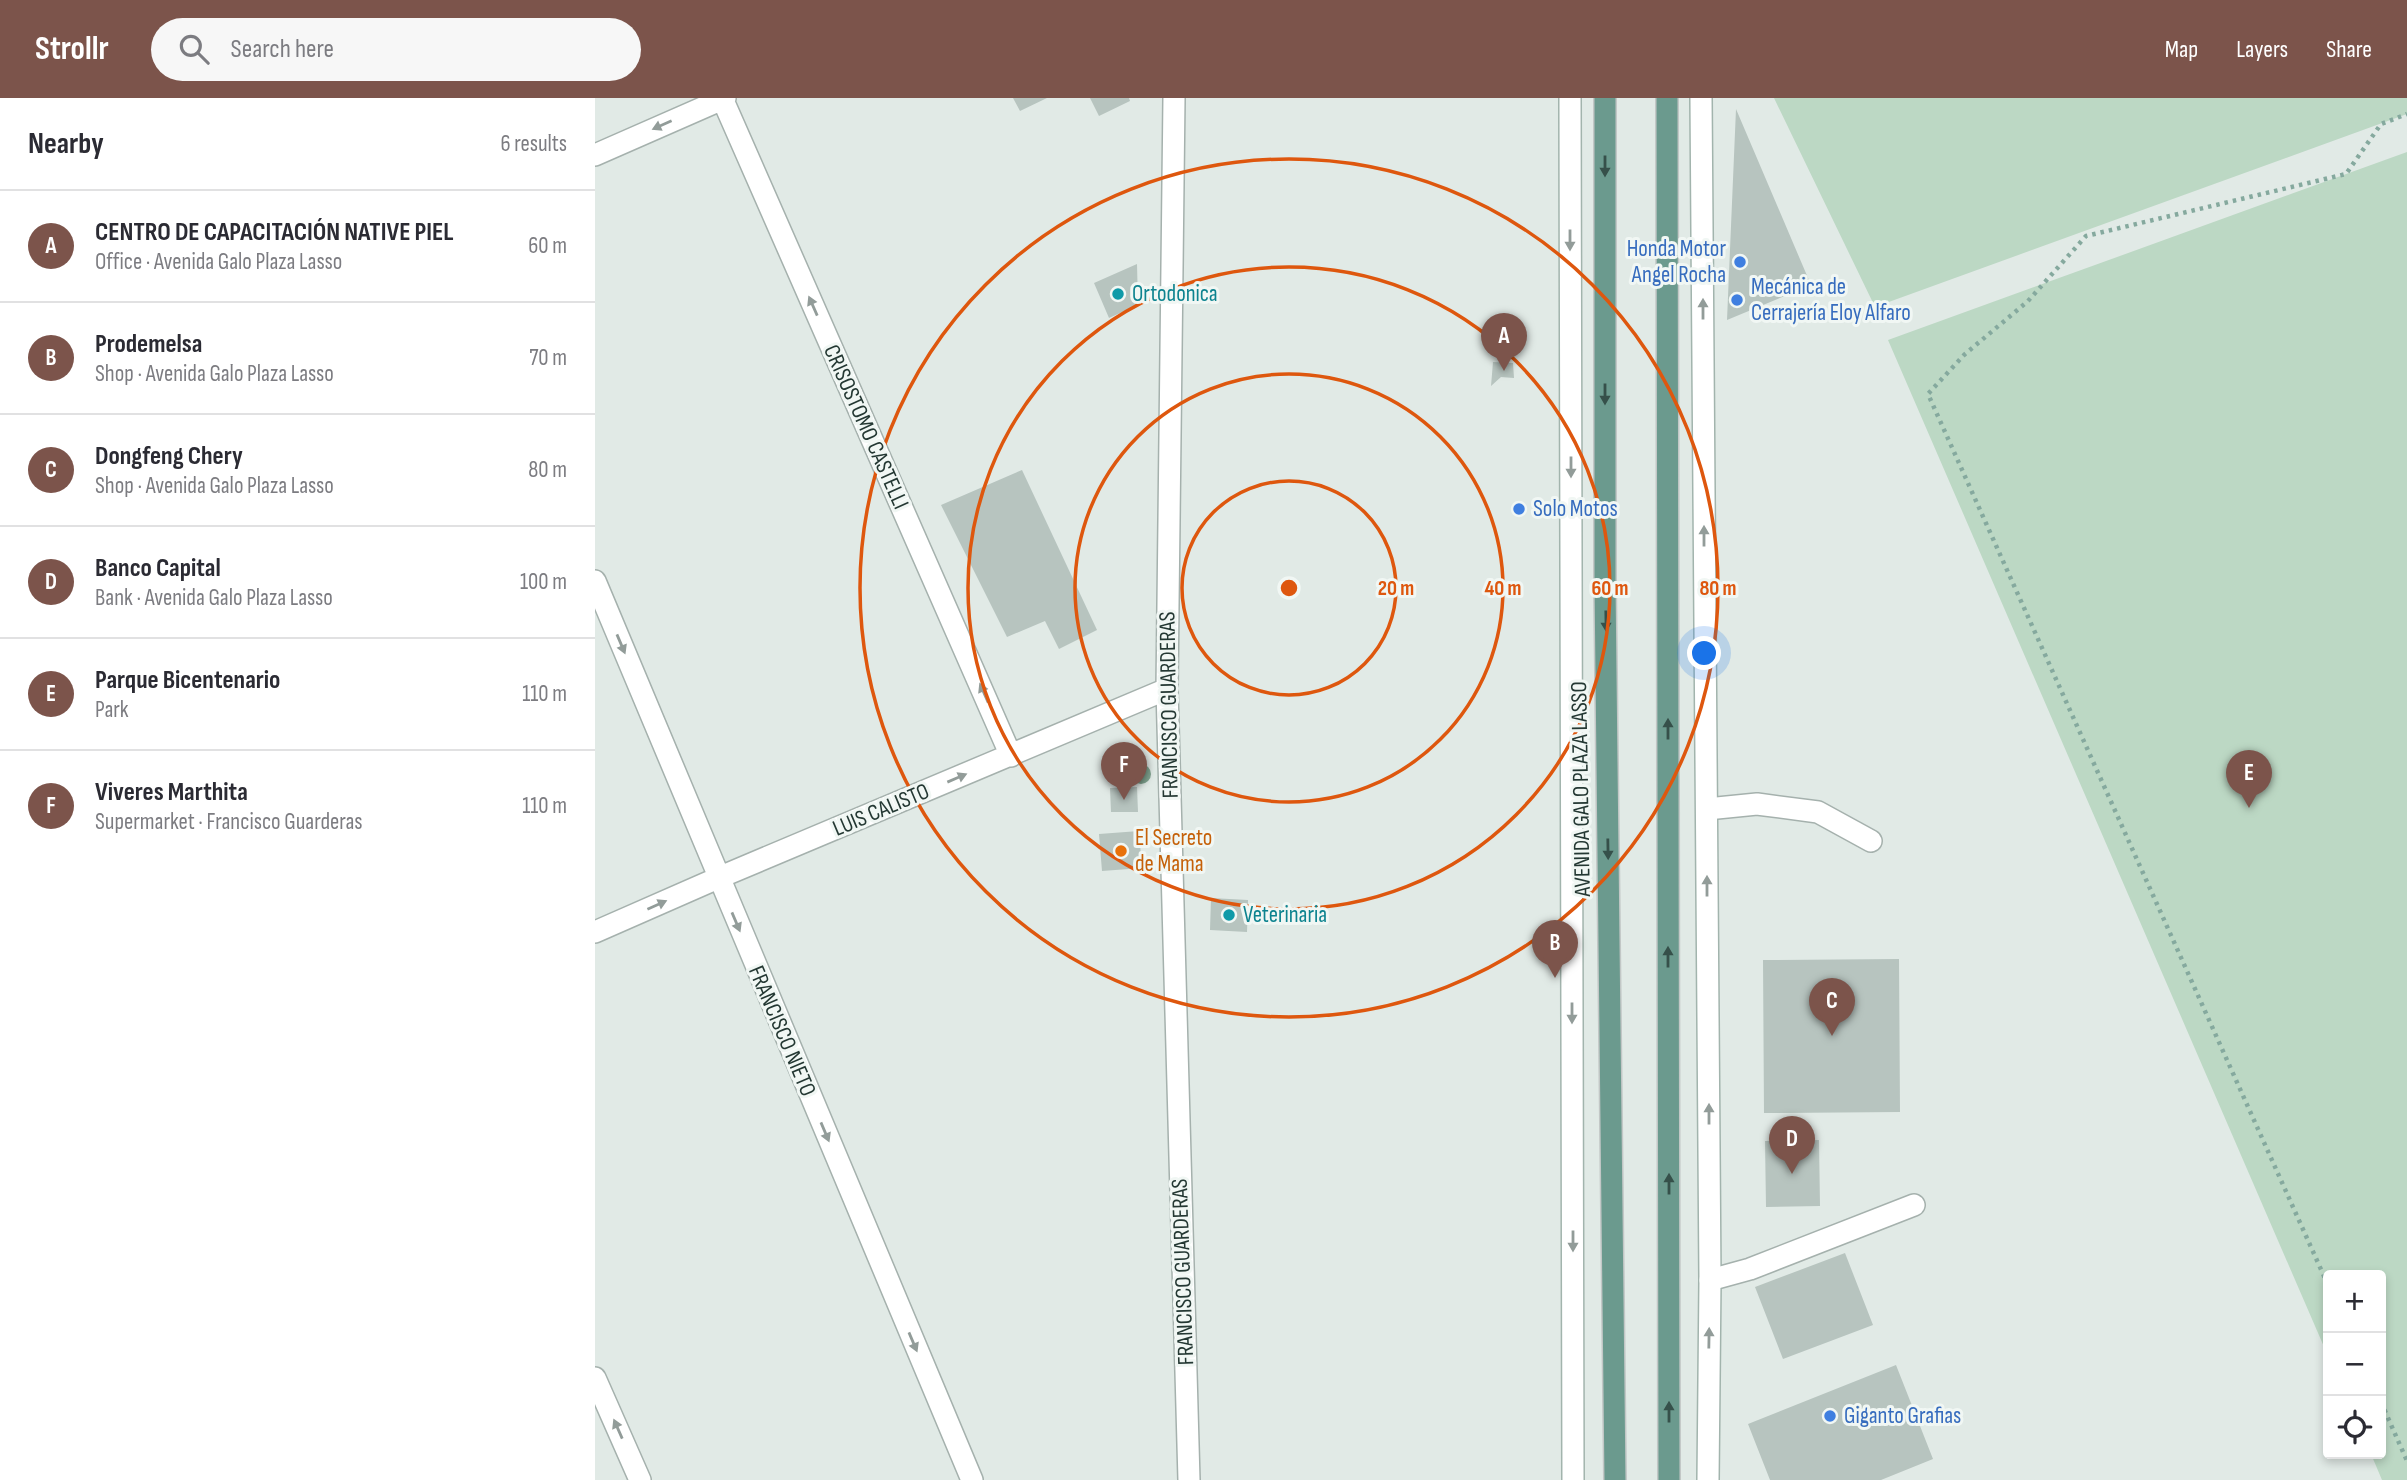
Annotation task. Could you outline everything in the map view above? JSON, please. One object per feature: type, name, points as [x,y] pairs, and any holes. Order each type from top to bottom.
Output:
[{"type":"main road","name":"AVENIDA GALO PLAZA LASSO","points":[[1605,98],[1605,584],[1615,1480]]},
{"type":"main road","points":[[1667,98],[1669,1480]]},
{"type":"street","points":[[595,155],[723,98]]},
{"type":"street","name":"CRISOSTOMO CASTELLI","points":[[723,98],[1011,756]]},
{"type":"street","name":"FRANCISCO GUARDERAS","points":[[1174,98],[1167,689],[1189,1480]]},
{"type":"street","name":"AVENIDA GALO PLAZA LASSO","points":[[1570,98],[1573,1480]]},
{"type":"street","points":[[1701,98],[1710,1280],[1707,1480]]},
{"type":"street","name":"FRANCISCO NIETO","points":[[595,581],[972,1480]]},
{"type":"street","name":"LUIS CALISTO","points":[[595,932],[1167,689]]},
{"type":"street","points":[[1707,809],[1756,804],[1818,812],[1871,841]]},
{"type":"street","points":[[1710,1280],[1750,1269],[1914,1205]]},
{"type":"street","points":[[595,1378],[640,1480]]},
{"type":"path","points":[[2323,1274],[1928,394],[1964,355],[2028,301],[2086,236],[2346,174],[2381,124],[2407,114]]},
{"type":"path","points":[[2386,1413],[2407,1461]]},
{"type":"green space","points":[[1774,98],[2407,98],[2407,114],[1875,307]]},
{"type":"green space","points":[[2407,152],[2407,1480],[2382,1480],[2373,1459],[2386,1459],[2386,1270],[2323,1270],[2323,1344],[1888,340]]},
{"type":"building","points":[[1013,98],[1047,98],[1020,111]]},
{"type":"building","points":[[1090,98],[1129,98],[1130,101],[1099,116]]},
{"type":"building","points":[[1736,109],[1811,285],[1727,320]]},
{"type":"building","name":"Ortodonica","points":[[1137,264],[1138,305],[1109,318],[1094,283]]},
{"type":"building","points":[[1493,362],[1513,363],[1514,378],[1501,377],[1491,386]]},
{"type":"building","points":[[1022,470],[1097,630],[1059,649],[1045,621],[1007,637],[941,505]]},
{"type":"building","points":[[1137,787],[1138,812],[1111,812],[1110,788]]},
{"type":"building","name":"El Secreto de Mama","points":[[1139,831],[1142,868],[1102,871],[1099,834]]},
{"type":"building","name":"Veterinaria","points":[[1211,898],[1248,900],[1247,932],[1210,930]]},
{"type":"building","points":[[1899,959],[1900,1112],[1764,1113],[1763,960]]},
{"type":"building","points":[[1819,1140],[1820,1206],[1766,1207],[1765,1141]]},
{"type":"building","points":[[1845,1253],[1873,1325],[1783,1359],[1755,1287]]},
{"type":"building","points":[[1896,1365],[1933,1459],[1881,1480],[1770,1480],[1748,1424]]},
{"type":"place","name":"Honda Motor Angel Rocha","points":[[1740,262]]},
{"type":"place","name":"Ortodonica","points":[[1118,294]]},
{"type":"place","name":"Mecánica de Cerrajería Eloy Alfaro","points":[[1737,300]]},
{"type":"place","name":"CENTRO DE CAPACITACIÓN NATIVE PIEL","points":[[1504,371]]},
{"type":"place","name":"Solo Motos","points":[[1519,509]]},
{"type":"place","name":"Viveres Marthita","points":[[1124,800]]},
{"type":"place","name":"Parque Bicentenario","points":[[2249,808]]},
{"type":"place","name":"El Secreto de Mama","points":[[1121,851]]},
{"type":"place","name":"Veterinaria","points":[[1229,915]]},
{"type":"place","name":"Prodemelsa","points":[[1555,978]]},
{"type":"place","name":"Dongfeng Chery","points":[[1832,1036]]},
{"type":"place","name":"Banco Capital","points":[[1792,1174]]},
{"type":"place","name":"Giganto Grafias","points":[[1830,1416]]}]
